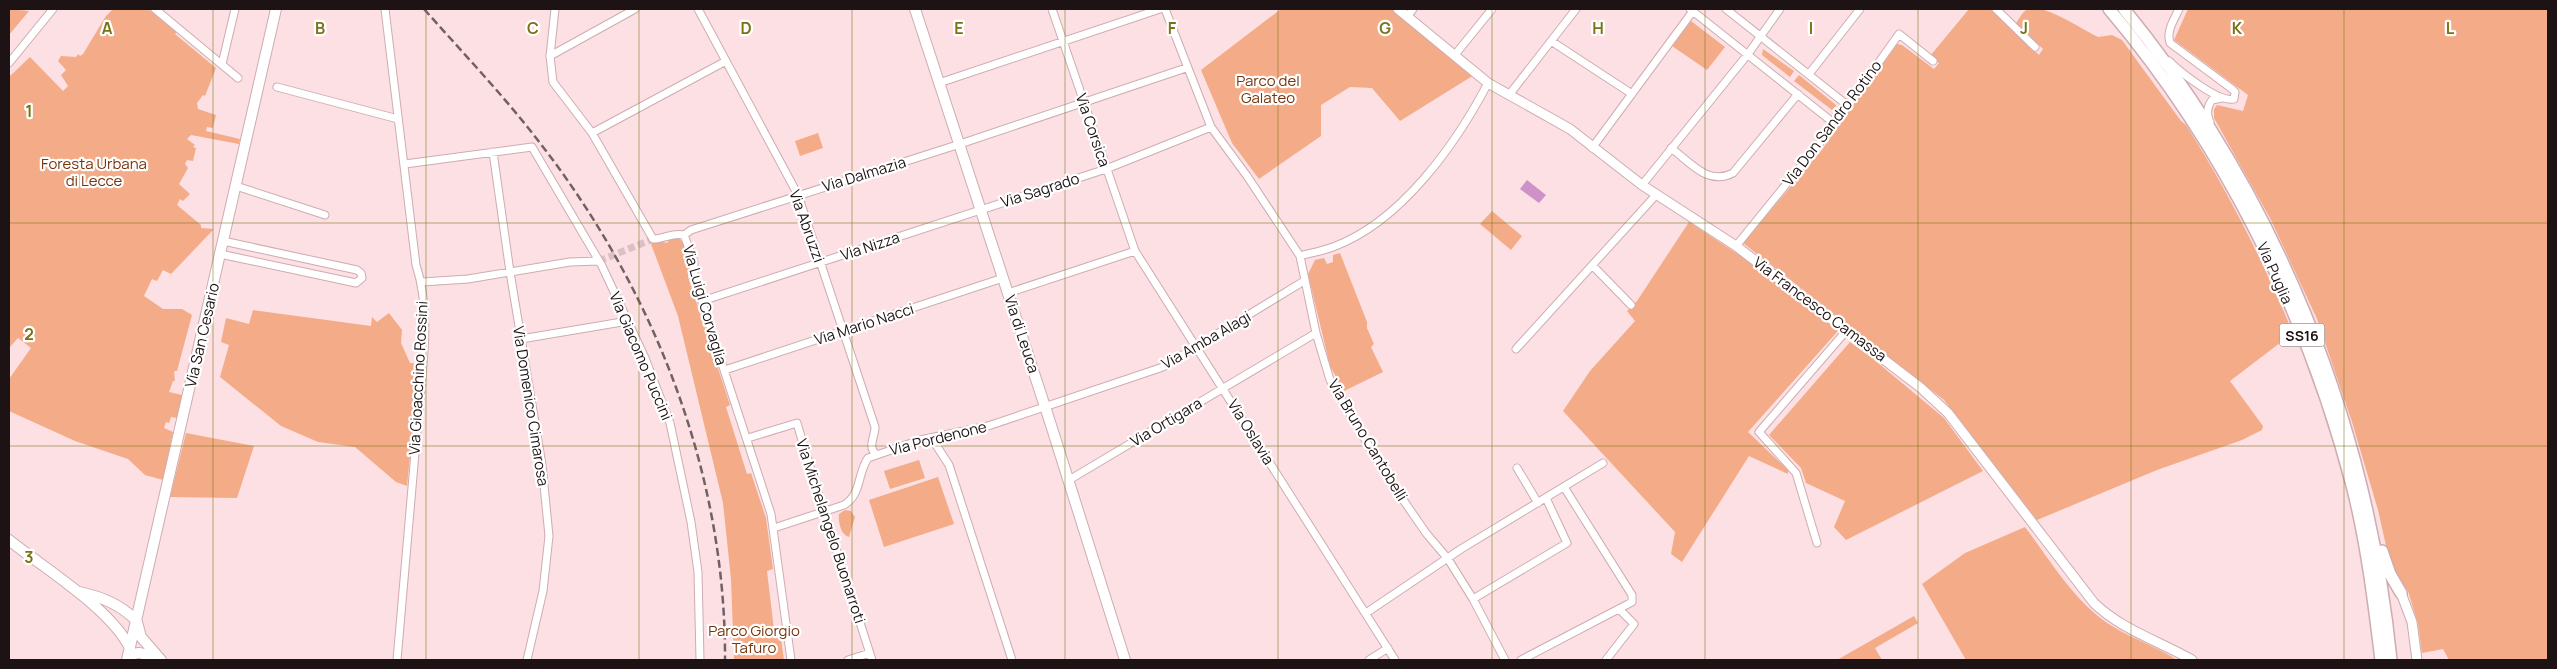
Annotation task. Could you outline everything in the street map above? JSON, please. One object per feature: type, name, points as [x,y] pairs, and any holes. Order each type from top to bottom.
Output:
[{"type":"highway","name":"Via Puglia","points":[[2108,9],[2138,43],[2221,168],[2263,245],[2301,331],[2327,402],[2353,490],[2370,573],[2380,660]]},
{"type":"highway","name":"Via Puglia","points":[[2124,9],[2156,48],[2220,143],[2272,239],[2311,325],[2337,398],[2362,488],[2379,570],[2391,660]]},
{"type":"highway","points":[[2362,488],[2368,499],[2385,562],[2401,593]]},
{"type":"main road","name":"Via San Cesario","points":[[130,656],[136,620],[276,9]]},
{"type":"main road","name":"Via di Leuca","points":[[916,9],[1046,407],[1125,660]]},
{"type":"main road","points":[[9,540],[79,592],[115,624],[130,656],[139,653],[159,658]]},
{"type":"main road","points":[[79,592],[101,597],[115,603],[136,620],[141,637],[159,658]]},
{"type":"main road","points":[[115,624],[127,624],[136,620]]},
{"type":"street","points":[[9,63],[53,9]]},
{"type":"street","points":[[155,9],[238,78]]},
{"type":"street","points":[[222,64],[235,9]]},
{"type":"street","name":"Via Gioacchino Rossini","points":[[385,9],[416,265],[422,282],[422,366],[397,660]]},
{"type":"street","name":"Via Luigi Corvaglia","points":[[555,9],[550,56],[552,82],[592,133],[653,239],[663,239],[679,233],[684,235],[694,262],[694,278],[748,438],[774,528],[791,660]]},
{"type":"street","points":[[550,56],[635,9]]},
{"type":"street","name":"Via Abruzzi","points":[[698,9],[798,195],[875,427],[871,445],[872,451],[876,454]]},
{"type":"street","name":"Via Corsica","points":[[1052,9],[1135,251]]},
{"type":"street","points":[[939,83],[1160,9]]},
{"type":"street","name":"Via Bruno Cantobelli","points":[[1165,9],[1186,68],[1211,127],[1247,176],[1300,256],[1316,333],[1330,380],[1386,476],[1426,533],[1448,559],[1473,599],[1505,660]]},
{"type":"street","name":"Via Francesco Camassa","points":[[1398,9],[1488,83],[1570,129],[1592,148],[1656,195],[1736,246],[1907,376],[1948,414],[2094,603],[2109,617],[2124,626],[2192,660]]},
{"type":"street","points":[[1407,17],[1413,9]]},
{"type":"street","points":[[1454,56],[1492,9]]},
{"type":"street","points":[[1509,95],[1576,9]]},
{"type":"street","points":[[1726,9],[1847,105]]},
{"type":"street","points":[[1642,185],[1748,54],[1780,9]]},
{"type":"street","points":[[1810,74],[1860,9]]},
{"type":"street","points":[[1996,9],[2035,47]]},
{"type":"street","points":[[2156,48],[2178,70],[2222,98],[2234,99],[2235,92],[2170,43],[2168,37],[2179,9]]},
{"type":"street","points":[[1592,148],[1691,10],[1835,124]]},
{"type":"street","name":"Via Don Sandro Rotino","points":[[1736,246],[1835,124],[1899,34],[1933,61]]},
{"type":"street","points":[[1551,41],[1632,94]]},
{"type":"street","points":[[592,133],[726,61]]},
{"type":"street","name":"Via Dalmazia","points":[[684,235],[691,230],[960,144],[1186,68]]},
{"type":"street","points":[[1300,256],[1334,247],[1369,228],[1399,204],[1438,162],[1463,127],[1488,83]]},
{"type":"street","points":[[277,86],[398,119]]},
{"type":"street","points":[[1671,148],[1706,175],[1714,178],[1724,177],[1733,173],[1798,94]]},
{"type":"street","points":[[2220,143],[2207,117],[2208,106],[2212,100],[2222,98]]},
{"type":"street","name":"Via Sagrado","points":[[981,210],[1106,169],[1211,127]]},
{"type":"street","name":"Via Giacomo Puccini","points":[[493,152],[532,146],[599,261],[645,358],[670,423],[691,522],[698,572],[700,660]]},
{"type":"street","points":[[405,164],[493,152]]},
{"type":"street","name":"Via Domenico Cimarosa","points":[[493,152],[510,272],[542,465],[549,536],[542,591],[527,660]]},
{"type":"street","points":[[236,186],[325,215]]},
{"type":"street","points":[[1516,349],[1656,195]]},
{"type":"street","name":"Via Nizza","points":[[702,301],[981,210]]},
{"type":"street","points":[[220,254],[356,283],[362,278],[357,270],[223,241]]},
{"type":"street","points":[[1008,293],[1135,251]]},
{"type":"street","name":"Via Oslavia","points":[[1135,251],[1395,660]]},
{"type":"street","points":[[422,282],[468,279],[570,262],[599,261]]},
{"type":"street","points":[[1593,266],[1631,305]]},
{"type":"street","name":"Via Mario Nacci","points":[[725,370],[1004,278]]},
{"type":"street","name":"Via Amba Alagi","points":[[1046,407],[1163,367],[1304,281]]},
{"type":"street","points":[[521,339],[628,321]]},
{"type":"street","points":[[1817,543],[1796,473],[1758,432],[1847,330]]},
{"type":"street","name":"Via Ortigara","points":[[1069,480],[1316,333]]},
{"type":"street","name":"Via Pordenone","points":[[774,528],[851,501],[856,494],[866,461],[876,454],[929,438],[988,426],[1046,407]]},
{"type":"street","name":"Via Michelangelo Buonarroti","points":[[748,438],[797,423],[871,657]]},
{"type":"street","points":[[929,438],[936,445],[948,465],[1012,660]]},
{"type":"street","points":[[1366,614],[1461,549],[1603,463]]},
{"type":"street","points":[[1517,468],[1538,503]]},
{"type":"street","points":[[1521,660],[1632,602],[1632,595],[1564,487]]},
{"type":"street","points":[[1473,599],[1567,543],[1546,498]]},
{"type":"street","points":[[2401,593],[2412,622],[2417,660]]},
{"type":"street","points":[[1606,660],[1634,624],[1619,609]]},
{"type":"street","points":[[1369,660],[1388,648]]},
{"type":"street","points":[[848,660],[871,657]]},
{"type":"green space","points":[[9,9],[29,11],[9,35]]},
{"type":"green space","name":"Foresta Urbana di Lecce","points":[[113,9],[148,9],[177,32],[175,34],[216,68],[205,96],[203,95],[197,103],[198,109],[216,115],[213,128],[207,127],[206,131],[240,139],[239,144],[191,135],[187,139],[196,148],[193,161],[187,160],[185,164],[188,168],[179,184],[190,194],[183,201],[180,199],[177,205],[201,225],[201,228],[214,229],[171,274],[163,270],[157,281],[152,279],[144,296],[163,309],[182,309],[192,315],[177,371],[174,371],[175,381],[173,381],[169,392],[182,395],[177,418],[171,417],[169,423],[166,422],[164,428],[173,432],[163,480],[145,475],[128,459],[75,441],[9,411],[9,379],[31,348],[18,338],[9,348],[9,77],[30,57],[63,91],[68,86],[61,75],[66,70],[58,61],[61,56],[76,57],[78,54],[80,56],[83,54],[106,16]]},
{"type":"green space","name":"Parco del Galateo","points":[[1281,9],[1394,9],[1474,75],[1400,121],[1372,88],[1350,87],[1321,105],[1321,136],[1259,179],[1232,143],[1201,70]]},
{"type":"green space","points":[[1969,9],[1990,9],[2039,55],[2043,49],[2016,23],[2025,11],[2032,9],[2041,9],[2062,17],[2098,37],[2112,35],[2122,40],[2181,121],[2186,125],[2216,175],[2270,279],[2293,333],[2230,381],[2263,426],[2262,430],[2242,440],[2157,470],[2037,520],[1944,400],[1743,243],[1821,151],[1897,44],[1902,45],[1934,69],[1939,63],[1930,56]]},
{"type":"green space","points":[[2188,9],[2548,9],[2548,660],[2449,660],[2443,649],[2422,653],[2418,624],[2408,591],[2391,568],[2378,510],[2352,422],[2317,319],[2270,218],[2214,118],[2214,109],[2217,105],[2243,111],[2248,95],[2174,40]]},
{"type":"green space","points":[[1691,21],[1725,47],[1707,70],[1672,46]]},
{"type":"green space","points":[[1763,49],[1794,71],[1790,77],[1762,55]]},
{"type":"green space","points":[[1799,75],[1836,105],[1835,109],[1832,110],[1794,81]]},
{"type":"green space","points":[[818,133],[823,148],[800,156],[795,141]]},
{"type":"green space","points":[[1492,211],[1522,236],[1511,250],[1480,224]]},
{"type":"green space","points":[[1689,222],[1765,272],[1837,329],[1837,332],[1748,432],[1788,470],[1788,474],[1749,456],[1682,562],[1671,554],[1675,532],[1563,411],[1590,371],[1635,321],[1627,311],[1637,301]]},
{"type":"green space","name":"Parco Giorgio Tafuro","points":[[676,237],[684,244],[688,254],[688,277],[730,405],[726,407],[747,474],[751,473],[766,518],[773,569],[767,571],[774,630],[775,634],[780,633],[784,660],[734,660],[731,579],[723,503],[678,316],[651,244],[657,241],[667,243],[670,238]]},
{"type":"green space","points":[[1340,253],[1367,322],[1367,328],[1374,344],[1371,347],[1383,372],[1344,391],[1330,366],[1308,274],[1315,260],[1324,258],[1327,264],[1333,262],[1333,255]]},
{"type":"green space","points":[[253,310],[371,326],[372,317],[377,322],[389,313],[402,330],[401,343],[410,363],[419,364],[407,486],[396,482],[355,447],[318,442],[281,426],[220,377],[229,345],[221,342],[226,318],[249,324]]},
{"type":"green space","points":[[1850,342],[1944,418],[1983,471],[1846,540],[1834,527],[1845,501],[1806,483],[1801,468],[1769,435]]},
{"type":"green space","points":[[186,433],[254,446],[237,498],[170,497]]},
{"type":"green space","points":[[919,460],[925,478],[890,489],[884,471]]},
{"type":"green space","points":[[938,477],[954,524],[884,547],[869,500]]},
{"type":"green space","points":[[845,510],[851,511],[855,517],[849,537],[842,531],[839,521],[839,514]]},
{"type":"green space","points":[[2025,527],[2064,581],[2086,606],[2120,631],[2177,660],[1966,660],[1922,584],[1965,553]]},
{"type":"green space","points":[[1914,616],[1918,623],[1875,648],[1882,660],[1837,660]]},
{"type":"shaded area","points":[[1527,180],[1546,195],[1539,203],[1520,189]]},
{"type":"tunnel","points":[[599,261],[653,239]]},
{"type":"railway","points":[[424,9],[498,92],[540,143],[581,200],[617,260],[649,322],[676,386],[697,453],[713,521],[722,590],[725,660]]}]
